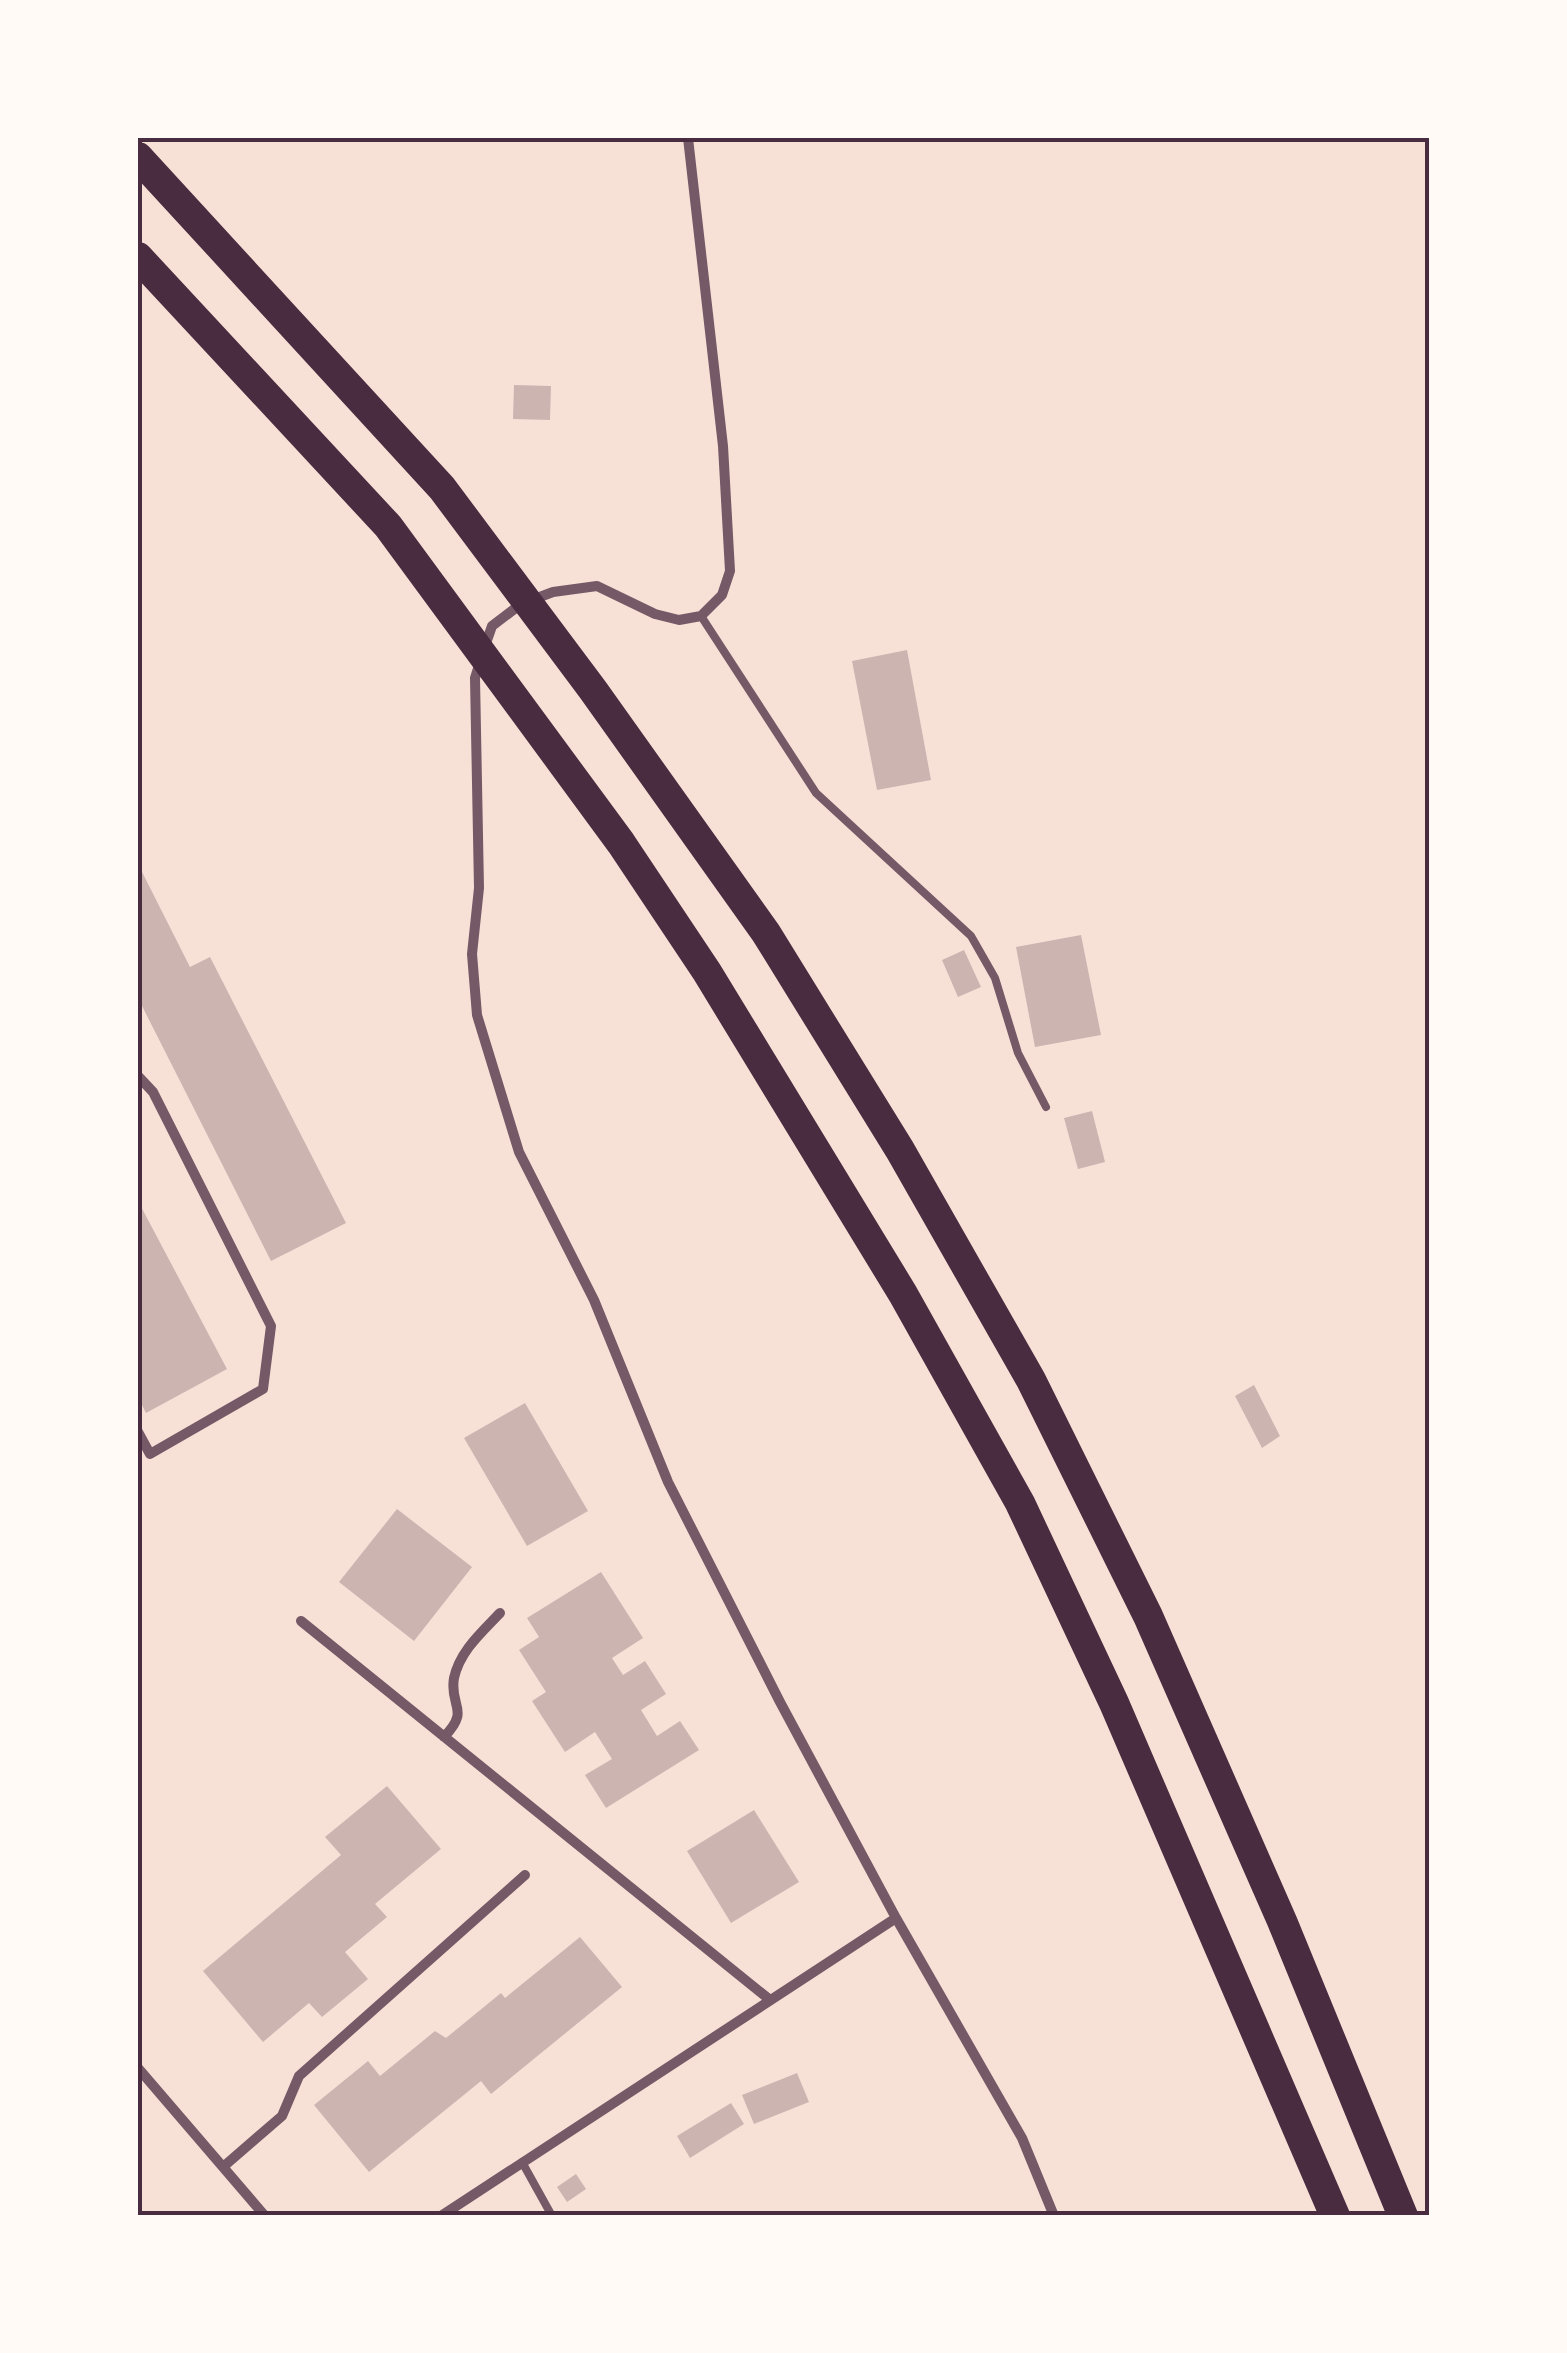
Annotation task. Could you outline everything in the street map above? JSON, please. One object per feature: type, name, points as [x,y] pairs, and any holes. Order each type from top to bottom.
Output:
[{"type":"highway","points":[[138,157],[442,488],[766,932],[900,1150],[1032,1380],[1148,1616],[1282,1922],[1403,2216]]},
{"type":"highway","points":[[138,257],[388,526],[621,843],[707,972],[903,1294],[1020,1503],[1114,1703],[1335,2216]]},
{"type":"street","points":[[688,138],[722,446],[730,572],[722,595],[702,616],[679,620],[655,614],[597,586],[553,592],[521,604],[492,626],[475,678],[479,888],[472,954],[477,1015],[519,1152],[594,1300],[668,1482],[896,1918],[1022,2138],[1054,2216]]},
{"type":"street","points":[[138,1076],[152,1092],[271,1326],[263,1389],[150,1454],[138,1432]]},
{"type":"street","points":[[444,1737],[457,1724],[453,1682],[464,1652],[500,1613]]},
{"type":"street","points":[[301,1621],[770,2000]]},
{"type":"street","points":[[223,2167],[282,2116],[299,2076],[525,1876]]},
{"type":"street","points":[[441,2216],[896,1918]]},
{"type":"street","points":[[138,2068],[265,2216]]},
{"type":"lane","points":[[702,616],[816,793],[971,936],[995,978],[1018,1053],[1046,1107]]},
{"type":"lane","points":[[522,2162],[552,2216]]},
{"type":"building","points":[[514,385],[551,386],[550,420],[513,419]]},
{"type":"building","points":[[907,650],[931,780],[877,790],[852,661]]},
{"type":"building","points":[[138,864],[190,967],[210,957],[346,1223],[271,1261],[138,1001]]},
{"type":"building","points":[[1081,935],[1101,1035],[1035,1047],[1016,947]]},
{"type":"building","points":[[964,950],[981,987],[958,997],[942,960]]},
{"type":"building","points":[[1092,1111],[1105,1162],[1078,1169],[1064,1118]]},
{"type":"building","points":[[138,1201],[227,1369],[146,1413],[138,1397]]},
{"type":"building","points":[[1254,1385],[1280,1436],[1262,1448],[1235,1396]]},
{"type":"building","points":[[525,1403],[588,1511],[527,1546],[464,1438]]},
{"type":"building","points":[[397,1509],[472,1567],[414,1641],[339,1582]]},
{"type":"building","points":[[601,1572],[643,1638],[612,1658],[623,1675],[645,1661],[666,1694],[641,1710],[657,1736],[680,1721],[699,1750],[606,1808],[585,1775],[612,1759],[595,1732],[565,1752],[532,1701],[546,1692],[519,1650],[539,1637],[527,1618]]},
{"type":"building","points":[[387,1786],[441,1849],[375,1904],[387,1917],[345,1952],[368,1979],[322,2017],[309,2003],[263,2042],[203,1971],[341,1855],[325,1837]]},
{"type":"building","points":[[754,1810],[799,1882],[731,1923],[687,1851]]},
{"type":"building","points":[[580,1937],[622,1987],[491,2094],[481,2081],[369,2172],[314,2105],[368,2061],[380,2076],[435,2031],[446,2038],[501,1993],[505,1998]]},
{"type":"building","points":[[797,2073],[809,2102],[754,2124],[742,2095]]},
{"type":"building","points":[[731,2103],[744,2124],[690,2158],[677,2136]]},
{"type":"building","points":[[576,2174],[586,2189],[567,2202],[557,2187]]}]
